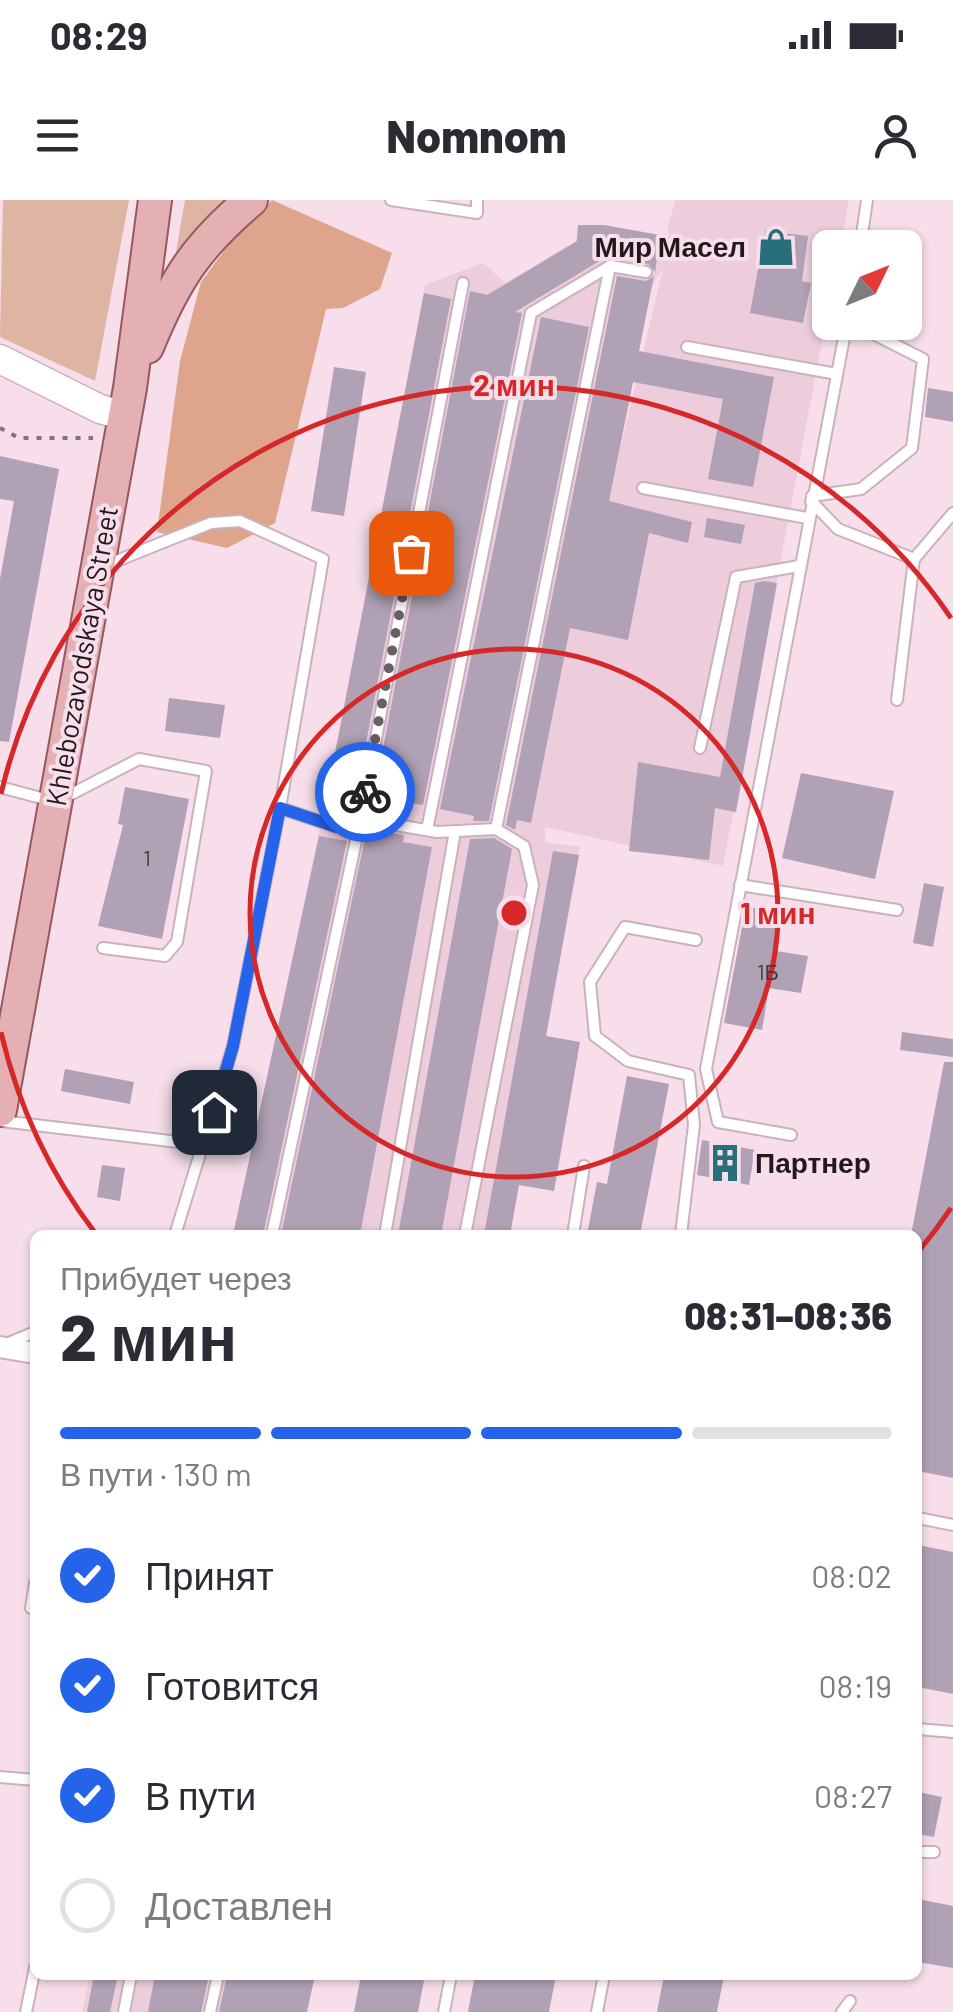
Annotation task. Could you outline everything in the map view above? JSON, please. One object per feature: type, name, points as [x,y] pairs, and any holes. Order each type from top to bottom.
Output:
[{"type":"main road","name":"Khlebozavodskaya Street","points":[[1,1103],[128,402],[155,200]]},
{"type":"main road","points":[[128,402],[171,288],[195,252],[251,200]]},
{"type":"street","points":[[0,359],[100,409],[128,402]]},
{"type":"street","points":[[0,1346],[30,1352]]},
{"type":"lane","points":[[392,200],[477,213],[478,200]]},
{"type":"lane","points":[[863,230],[867,200]]},
{"type":"lane","points":[[496,830],[610,266]]},
{"type":"lane","points":[[427,830],[531,313],[610,266],[646,272]]},
{"type":"lane","points":[[273,1230],[360,822],[463,284]]},
{"type":"lane","points":[[791,1136],[718,1122],[706,1069],[807,518],[844,340]]},
{"type":"lane","points":[[811,499],[861,489],[912,448],[923,359],[885,340]]},
{"type":"lane","points":[[686,347],[836,374]]},
{"type":"lane","points":[[644,488],[807,518]]},
{"type":"lane","points":[[811,499],[838,530],[914,560]]},
{"type":"lane","points":[[897,700],[914,560],[953,513]]},
{"type":"lane","points":[[98,568],[211,522],[240,521],[324,559],[233,1046],[177,1230]]},
{"type":"lane","points":[[700,748],[736,577],[799,566]]},
{"type":"lane","points":[[0,787],[56,802],[138,759],[206,771],[177,942],[165,956],[103,948]]},
{"type":"lane","points":[[280,808],[337,827],[360,822],[427,830],[496,830],[524,846],[533,885],[466,1230]]},
{"type":"lane","points":[[386,1230],[455,831]]},
{"type":"lane","points":[[740,885],[896,910]]},
{"type":"lane","points":[[682,1230],[694,1125],[689,1075],[628,1061],[596,1036],[590,982],[625,928],[696,940]]},
{"type":"lane","points":[[1,1103],[204,1145]]},
{"type":"lane","points":[[574,1230],[584,1166]]},
{"type":"lane","points":[[0,1346],[30,1334]]},
{"type":"lane","points":[[922,1519],[953,1525]]},
{"type":"lane","points":[[922,1729],[953,1732]]},
{"type":"lane","points":[[0,1777],[30,1780]]},
{"type":"lane","points":[[922,1852],[934,1852]]},
{"type":"lane","points":[[26,2012],[33,1980]]},
{"type":"lane","points":[[124,2012],[131,1980]]},
{"type":"lane","points":[[210,2012],[217,1980]]},
{"type":"lane","points":[[444,2012],[450,1980]]},
{"type":"lane","points":[[597,2012],[603,1980]]},
{"type":"lane","points":[[842,2012],[850,2001]]},
{"type":"path","points":[[0,428],[18,438],[96,438]]},
{"type":"shaded area","points":[[3,200],[129,200],[95,381],[0,337]]},
{"type":"shaded area","points":[[185,200],[227,200],[195,229],[173,269]]},
{"type":"shaded area","points":[[272,200],[392,253],[380,289],[343,308],[326,309],[275,523],[227,548],[157,532],[180,361],[201,282],[232,240]]},
{"type":"shaded area","points":[[676,200],[849,200],[843,230],[812,230],[812,340],[822,340],[723,866],[545,827],[545,842],[580,847],[511,1230],[234,1230],[326,800],[425,285],[483,263],[506,283],[576,241],[578,225],[670,237],[667,227]],"holes":[[[663,268],[618,458],[651,288]]]},
{"type":"shaded area","points":[[89,1980],[277,1980],[272,2012],[82,2012]]},
{"type":"building","points":[[578,225],[604,225],[671,237],[667,259],[657,257],[655,272],[648,264],[619,259],[621,248],[515,312],[522,313],[423,805],[410,803],[407,818],[371,812],[470,291],[487,295],[577,241]]},
{"type":"building","points":[[765,231],[808,236],[802,281],[811,283],[803,323],[750,313]]},
{"type":"building","points":[[617,276],[646,281],[654,276],[639,351],[774,377],[753,487],[708,479],[723,399],[633,382],[609,501],[692,522],[688,543],[649,533],[628,640],[570,628],[531,823],[517,820],[515,830],[506,825]]},
{"type":"building","points":[[424,293],[451,299],[354,806],[326,800]]},
{"type":"building","points":[[541,317],[589,327],[489,821],[473,821],[474,816],[440,809]]},
{"type":"building","points":[[334,367],[366,372],[344,516],[311,511]]},
{"type":"building","points":[[928,388],[953,392],[953,422],[925,417]]},
{"type":"building","points":[[0,456],[59,469],[9,742],[0,741],[0,579],[14,501],[0,499]]},
{"type":"building","points":[[707,518],[745,525],[741,544],[704,537]]},
{"type":"building","points":[[755,583],[777,583],[736,812],[715,808],[709,860],[629,851],[638,762],[720,777]]},
{"type":"building","points":[[169,698],[225,705],[220,738],[165,731]]},
{"type":"building","points":[[801,773],[894,791],[875,879],[782,858]]},
{"type":"building","points":[[125,787],[189,799],[162,939],[98,926],[123,825],[118,824]]},
{"type":"building","points":[[367,829],[404,835],[403,842],[432,847],[361,1230],[282,1230]]},
{"type":"building","points":[[319,836],[347,841],[264,1230],[234,1230]]},
{"type":"building","points":[[494,838],[512,849],[442,1230],[399,1230],[470,839]]},
{"type":"building","points":[[553,851],[579,855],[546,1036],[580,1042],[554,1191],[519,1185],[511,1230],[485,1230]]},
{"type":"building","points":[[924,883],[944,887],[933,947],[913,943]]},
{"type":"building","points":[[746,906],[783,913],[776,951],[808,956],[801,993],[769,988],[762,1030],[724,1023]]},
{"type":"building","points":[[902,1032],[953,1039],[953,1057],[900,1050]]},
{"type":"building","points":[[944,1062],[953,1062],[953,1478],[922,1472],[922,1230],[912,1230]]},
{"type":"building","points":[[65,1069],[134,1082],[130,1104],[61,1091]]},
{"type":"building","points":[[627,1076],[669,1084],[641,1230],[588,1230],[597,1182],[607,1184]]},
{"type":"building","name":"Партнер","points":[[702,1140],[755,1150],[749,1185],[697,1175]]},
{"type":"building","points":[[102,1165],[125,1168],[120,1201],[97,1197]]},
{"type":"building","points":[[922,1546],[953,1552],[953,1694],[922,1688]]},
{"type":"building","points":[[922,1793],[942,1797],[934,1837],[922,1835]]},
{"type":"building","points":[[922,1900],[953,1906],[953,1968],[922,1963]]},
{"type":"building","points":[[93,1980],[117,1980],[110,2012],[87,2012]]},
{"type":"building","points":[[154,1980],[208,1980],[201,2012],[148,2012]]},
{"type":"building","points":[[226,1980],[314,1980],[307,2012],[219,2012]]},
{"type":"building","points":[[360,1980],[424,1980],[418,2012],[354,2012]]},
{"type":"building","points":[[474,1980],[555,1980],[549,2012],[468,2012]]},
{"type":"building","points":[[663,1980],[723,1980],[717,2012],[657,2012]]},
{"type":"way so far","points":[[365,792],[411,553]]},
{"type":"place","name":"Мир Масел","points":[[776,247]]},
{"type":"place","name":"Партнер","points":[[725,1163]]},
{"type":"route","points":[[214,1112],[233,1046],[280,808],[337,827],[360,822],[365,792]]}]
